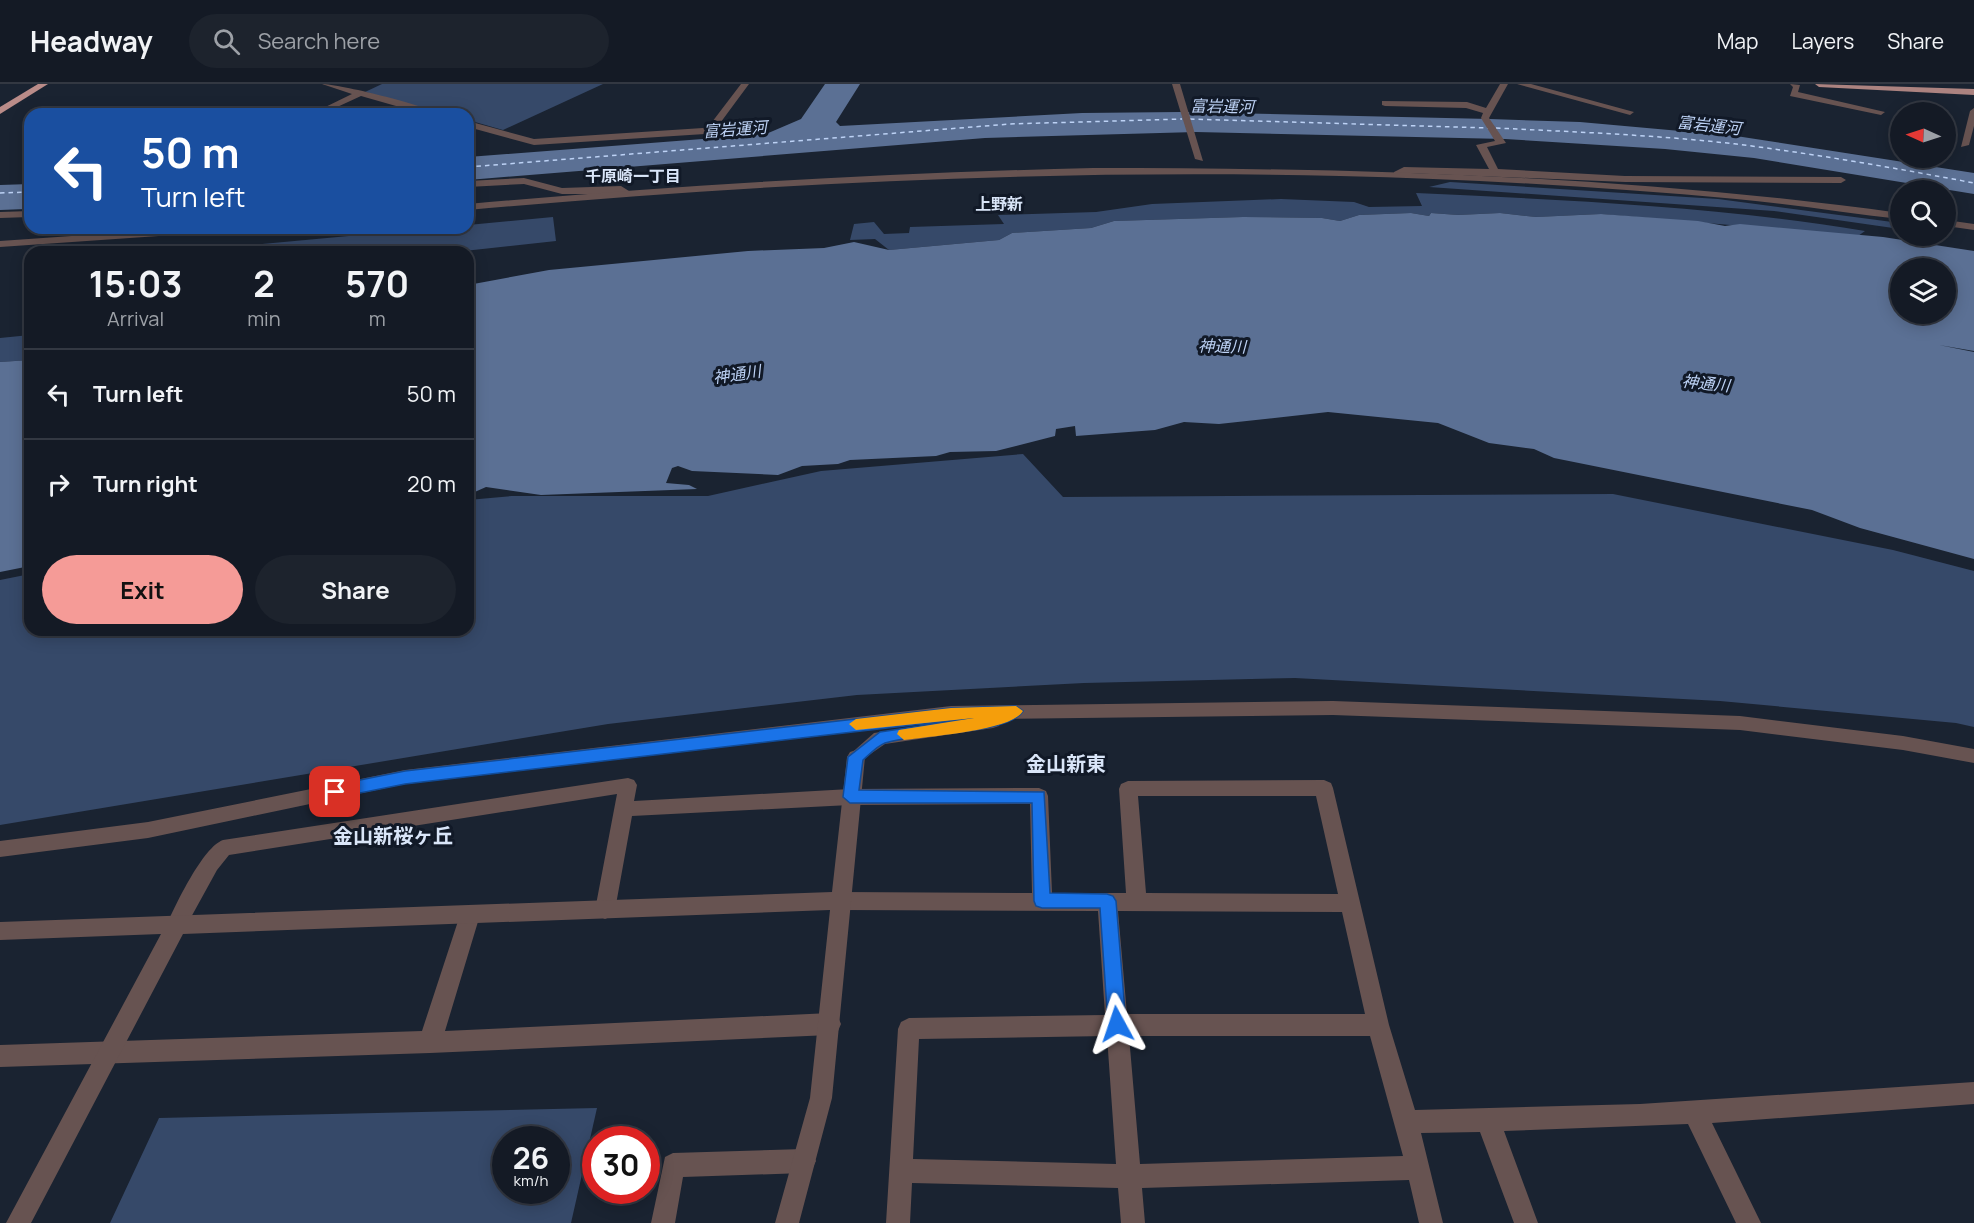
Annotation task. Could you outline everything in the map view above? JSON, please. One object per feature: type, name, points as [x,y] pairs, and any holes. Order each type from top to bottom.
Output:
[{"type":"highway","points":[[0,106],[36,84]]},
{"type":"highway","points":[[0,111],[44,84]]},
{"type":"main road","points":[[1819,84],[1974,92]]},
{"type":"street","points":[[326,84],[362,91],[415,108]]},
{"type":"street","points":[[474,126],[534,142],[705,131],[712,128],[745,84]]},
{"type":"street","points":[[1176,84],[1200,159]]},
{"type":"street","points":[[1488,115],[1504,84]]},
{"type":"street","points":[[1521,84],[1630,112]]},
{"type":"street","points":[[1794,84],[1797,87],[1793,94],[1881,112]]},
{"type":"street","points":[[327,108],[362,91]]},
{"type":"street","points":[[1385,102],[1467,105],[1488,115],[1501,143],[1481,145],[1495,172]]},
{"type":"street","points":[[1964,144],[1974,111]]},
{"type":"street","points":[[474,206],[624,191],[847,177],[1016,170],[1235,169],[1397,174],[1717,193],[1890,215]]},
{"type":"street","points":[[1397,174],[1404,170],[1625,179],[1841,180]]},
{"type":"street","points":[[474,184],[524,181],[562,191],[621,189],[624,191]]},
{"type":"street","points":[[0,215],[24,214]]},
{"type":"street","points":[[1956,224],[1974,227]]},
{"type":"street","points":[[0,244],[144,234]]},
{"type":"street","points":[[0,849],[148,830],[405,777],[951,713],[1333,708],[1740,723],[1903,743],[1974,756]]},
{"type":"street","points":[[787,1223],[821,1098],[830,1024],[850,797],[856,757],[880,738],[1001,720],[1016,711]]},
{"type":"street","points":[[18,1223],[177,924],[210,864],[223,848],[628,785],[604,910]]},
{"type":"street","points":[[1137,901],[1128,789],[1324,788],[1378,1025],[1407,1122],[1416,1168],[1431,1223]]},
{"type":"street","points":[[624,809],[850,797],[1039,796],[1042,901]]},
{"type":"street","points":[[0,931],[841,901],[1349,903]]},
{"type":"street","points":[[1107,901],[1133,1223]]},
{"type":"street","points":[[430,1042],[470,915]]},
{"type":"street","points":[[0,1056],[430,1042],[830,1024]]},
{"type":"street","points":[[898,1223],[909,1029],[1117,1024],[1378,1025]]},
{"type":"street","points":[[1407,1122],[1487,1118],[1640,1116],[1974,1093]]},
{"type":"street","points":[[1694,1111],[1749,1223]]},
{"type":"street","points":[[1487,1118],[1526,1223]]},
{"type":"street","points":[[663,1223],[673,1165],[804,1161]]},
{"type":"street","points":[[901,1171],[1130,1176],[1416,1168]]},
{"type":"shaded area","points":[[382,84],[603,84],[503,130],[474,122],[474,108],[423,108],[365,92]]},
{"type":"shaded area","points":[[1450,182],[1718,199],[1890,222],[1890,228],[1774,211],[1429,187]]},
{"type":"shaded area","points":[[1416,193],[1697,210],[1809,222],[1865,231],[1858,236],[1601,214],[1536,217],[1500,213],[1458,215],[1431,213],[1429,216],[1411,213],[1359,215],[1340,221],[1322,218],[1243,217],[1114,221],[1091,228],[1012,233],[999,240],[889,250],[875,239],[850,240],[854,224],[874,222],[884,234],[909,233],[910,227],[1004,224],[998,215],[1096,212],[1152,204],[1281,199],[1354,202],[1369,207],[1422,206]]},
{"type":"shaded area","points":[[553,217],[556,241],[474,250],[474,246],[242,246],[370,234],[474,234],[474,224]]},
{"type":"shaded area","points":[[24,336],[24,360],[0,362],[0,338]]},
{"type":"shaded area","points":[[1023,454],[1063,497],[1613,494],[1893,550],[1974,571],[1974,727],[1956,723],[1720,701],[1295,678],[1084,683],[857,695],[608,724],[0,825],[0,580],[24,575],[24,636],[474,636],[474,499],[512,496],[708,496],[821,471]]},
{"type":"shaded area","points":[[597,1108],[593,1126],[582,1126],[582,1174],[571,1223],[110,1223],[159,1118]]},
{"type":"water","name":"富岩運河","points":[[825,84],[860,84],[836,122],[840,126],[1082,113],[1180,112],[1580,122],[1736,136],[1890,160],[1890,168],[1942,168],[1974,173],[1974,194],[1956,191],[1956,180],[1890,180],[1754,158],[1665,149],[1505,139],[1196,132],[985,138],[474,180],[474,157],[766,134],[801,119]]},
{"type":"water","points":[[24,184],[24,209],[0,210],[0,185]]},
{"type":"water","name":"神通川","points":[[1411,213],[1429,216],[1431,213],[1458,215],[1500,213],[1536,217],[1601,214],[1698,221],[1725,226],[1740,224],[1883,237],[1890,238],[1890,246],[1942,246],[1974,251],[1974,351],[1939,345],[1974,352],[1974,559],[1860,528],[1812,510],[1554,458],[1534,449],[1489,443],[1438,423],[1328,412],[1219,424],[1184,422],[1155,430],[1076,436],[1075,426],[1056,429],[1055,436],[996,451],[950,452],[936,456],[850,460],[838,464],[802,466],[778,475],[692,471],[678,466],[672,468],[666,483],[689,485],[697,489],[541,495],[486,487],[474,492],[474,284],[549,270],[748,251],[824,248],[854,242],[889,250],[999,240],[1012,233],[1091,228],[1114,221],[1243,217],[1322,218],[1340,221],[1359,215]]},
{"type":"water","points":[[24,360],[24,567],[0,572],[0,362]]},
{"type":"ferry route","points":[[474,167],[1010,124],[1182,119]]},
{"type":"ferry route","points":[[1190,119],[1488,128]]},
{"type":"ferry route","points":[[1496,128],[1646,136],[1736,144],[1796,152],[1974,183]]},
{"type":"ferry route","points":[[0,193],[24,192]]},
{"type":"slow traffic","points":[[856,724],[951,713],[1016,711],[1001,720],[904,734]]},
{"type":"district","name":"千原崎一丁目","points":[[633,176]]},
{"type":"district","name":"上野新","points":[[999,204]]},
{"type":"district","name":"金山新東","points":[[1066,763]]},
{"type":"district","name":"金山新桜ヶ丘","points":[[393,835]]},
{"type":"route","points":[[335,792],[405,777],[951,713],[1016,711],[1001,720],[880,738],[856,757],[850,797],[1039,796],[1042,901],[1107,901],[1117,1024]]}]
